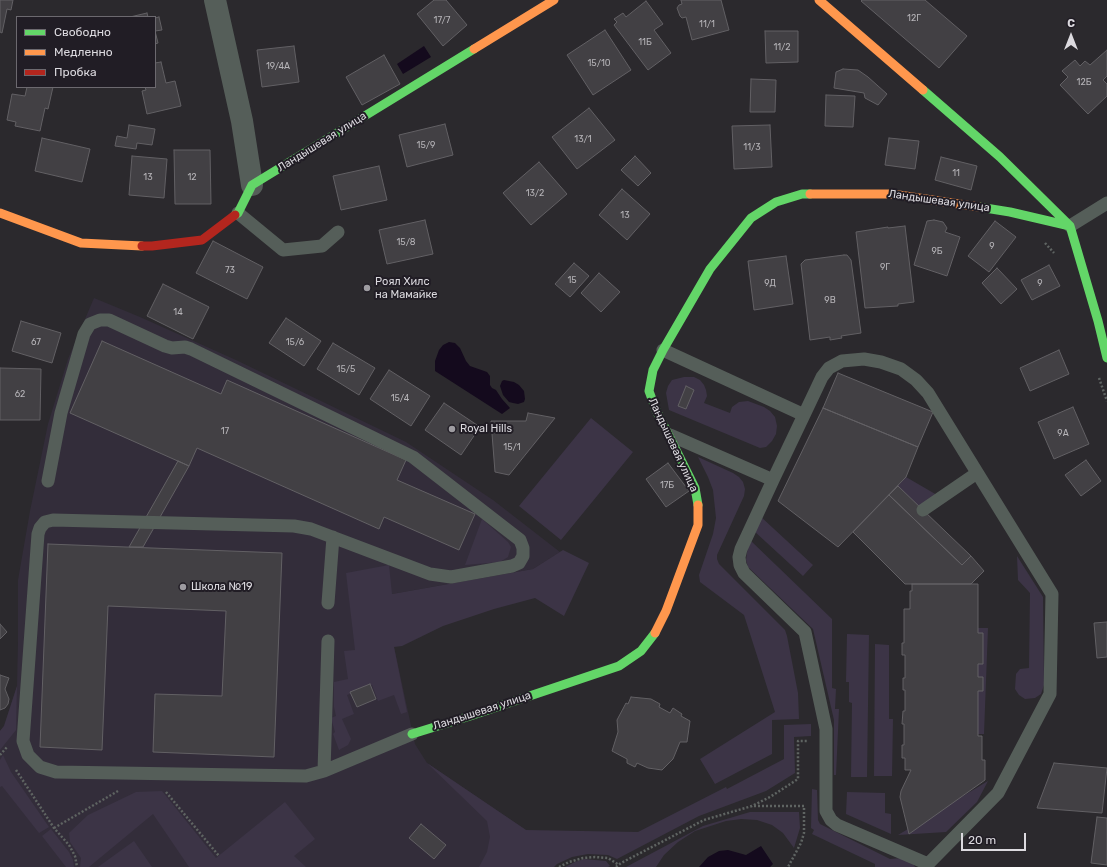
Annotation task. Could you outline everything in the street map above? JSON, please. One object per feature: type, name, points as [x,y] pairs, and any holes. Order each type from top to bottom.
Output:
[{"type":"street","points":[[0,213],[81,243],[152,246],[202,240],[238,213],[252,185],[242,121],[214,0]]},
{"type":"street","name":"Ландышевая улица","points":[[252,185],[554,0]]},
{"type":"street","points":[[819,0],[1000,157],[1070,226],[1098,321],[1107,358]]},
{"type":"street","name":"Ландышевая улица","points":[[412,734],[619,666],[641,651],[653,636],[666,611],[698,525],[699,507],[695,488],[656,410],[649,391],[653,370],[710,269],[751,218],[776,202],[802,194],[892,194],[1010,212],[1070,226]]},
{"type":"lane","points":[[1070,226],[1107,203]]},
{"type":"lane","points":[[238,213],[283,250],[322,246],[338,232]]},
{"type":"lane","points":[[48,481],[61,413],[84,334],[90,324],[100,320],[109,320],[165,346],[172,348],[185,347],[191,349],[413,457],[520,540],[523,548],[523,556],[519,563],[512,566],[451,577],[430,574],[311,529],[294,526],[53,520],[46,522],[40,528],[38,534],[23,741],[28,755],[40,767],[56,772],[306,776],[324,771],[412,734]]},
{"type":"lane","points":[[663,350],[804,414]]},
{"type":"lane","points":[[864,359],[881,362],[902,369],[916,380],[928,393],[977,473],[1052,594],[1050,694],[998,793],[928,866],[838,825],[831,820],[826,811],[825,802],[826,729],[805,632],[744,573],[740,565],[739,557],[741,548],[822,377],[829,368],[842,362],[864,359]]},
{"type":"lane","points":[[668,435],[773,480]]},
{"type":"lane","points":[[923,510],[977,473]]},
{"type":"lane","points":[[328,603],[333,537]]},
{"type":"lane","points":[[324,771],[328,641]]},
{"type":"path","points":[[1044,242],[1055,253]]},
{"type":"path","points":[[1099,377],[1107,401]]},
{"type":"path","points":[[559,867],[583,858],[595,857],[608,858],[618,866],[704,820],[752,806],[770,797],[798,779],[798,741],[808,741]]},
{"type":"path","points":[[14,767],[54,828],[69,845],[75,856],[76,867]]},
{"type":"path","points":[[54,828],[119,791]]},
{"type":"path","points":[[165,791],[219,856]]},
{"type":"path","points":[[752,806],[804,806],[804,833],[801,843],[788,867]]},
{"type":"shaded area","points":[[424,46],[431,57],[403,74],[397,64]]},
{"type":"shaded area","name":"Школа №19","points":[[94,298],[236,360],[406,442],[493,500],[560,552],[533,569],[392,594],[394,647],[415,744],[427,763],[526,830],[517,867],[0,867],[0,731],[4,726],[17,686],[18,580],[30,511],[48,424],[68,359]]},
{"type":"shaded area","points":[[449,342],[455,343],[460,348],[470,366],[487,372],[490,376],[490,385],[496,390],[510,408],[502,414],[435,371],[435,361],[439,350],[443,345]]},
{"type":"shaded area","points":[[684,377],[694,377],[700,380],[704,385],[707,396],[704,403],[730,413],[732,407],[739,402],[748,401],[770,411],[775,417],[777,426],[776,434],[772,441],[766,447],[760,448],[669,410],[666,393],[668,386],[672,380]]},
{"type":"shaded area","points":[[504,380],[514,382],[519,385],[524,391],[524,402],[518,404],[509,402],[503,395],[500,386]]},
{"type":"shaded area","points":[[591,418],[633,452],[561,540],[519,506]]},
{"type":"shaded area","points":[[698,457],[733,473],[743,482],[745,489],[744,496],[717,555],[717,559],[719,564],[785,630],[798,693],[799,719],[772,720],[772,754],[715,784],[700,759],[775,712],[744,615],[700,582],[699,575],[713,534],[716,518],[713,490]]},
{"type":"shaded area","points":[[906,477],[937,495],[915,511],[893,491]]},
{"type":"shaded area","points":[[760,516],[813,565],[803,576],[754,531]]},
{"type":"shaded area","points":[[482,519],[508,542],[511,547],[508,557],[500,562],[465,565]]},
{"type":"shaded area","points":[[750,540],[832,619],[832,688],[836,689],[835,709],[839,709],[836,775],[834,775],[834,720],[813,629],[748,567],[746,560]]},
{"type":"shaded area","points":[[563,550],[589,563],[564,616],[535,598],[494,609],[443,626],[402,646],[394,647],[407,712],[401,714],[394,695],[378,701],[372,685],[347,695],[354,714],[342,719],[351,739],[348,745],[339,750],[333,734],[335,732],[331,718],[336,716],[334,707],[334,682],[348,679],[344,651],[355,650],[346,573],[389,565],[392,594],[533,569]]},
{"type":"shaded area","points":[[1017,556],[1043,597],[1044,685],[1041,694],[1035,698],[1025,699],[1019,695],[1015,689],[1016,674],[1020,669],[1029,668],[1030,593],[1018,580]]},
{"type":"shaded area","points":[[978,628],[988,628],[984,734],[973,734]]},
{"type":"shaded area","points":[[847,634],[869,635],[867,777],[851,777],[852,703],[849,702],[849,682],[846,682]]},
{"type":"shaded area","points":[[875,644],[889,645],[889,719],[893,719],[892,776],[874,776]]},
{"type":"shaded area","points":[[17,686],[16,730],[0,750],[0,731],[4,726]]},
{"type":"shaded area","points":[[811,724],[811,736],[794,737],[795,773],[766,791],[699,816],[617,859],[608,855],[588,854],[572,857],[554,867],[479,867],[487,852],[490,837],[487,821],[427,763],[526,830],[638,832],[726,787],[727,789],[784,759],[784,725]]},
{"type":"shaded area","points":[[3,755],[11,772],[49,827],[39,833],[2,786],[0,787],[0,760]]},
{"type":"shaded area","points":[[988,781],[977,802],[946,832],[898,835]]},
{"type":"shaded area","points":[[812,789],[817,790],[818,820],[820,824],[890,859],[901,858],[912,862],[915,867],[875,867],[875,864],[812,834],[814,830],[811,828]]},
{"type":"shaded area","points":[[162,791],[216,858],[285,802],[315,839],[294,856],[306,867],[189,867],[153,814],[89,867],[80,867],[81,858],[70,842],[69,833],[88,815],[136,792]]},
{"type":"shaded area","points":[[847,792],[885,793],[885,813],[891,814],[891,834],[846,814]]},
{"type":"shaded area","points":[[750,812],[799,812],[800,828],[794,848],[783,833],[772,825],[757,820],[741,819],[726,821],[695,831],[678,842],[664,855],[656,867],[626,867],[703,826]]},
{"type":"shaded area","points":[[51,829],[69,852],[73,860],[74,867],[66,867],[42,836]]},
{"type":"shaded area","points":[[134,841],[152,867],[98,867]]},
{"type":"shaded area","points":[[761,846],[773,864],[770,867],[699,867],[708,857],[719,851],[728,850],[746,855]]},
{"type":"shaded area","points":[[584,859],[606,861],[610,866],[565,867]]},
{"type":"building","points":[[0,0],[13,0],[11,10],[7,9],[2,33],[0,32]]},
{"type":"building","points":[[434,0],[446,0],[467,25],[443,46],[417,14]]},
{"type":"building","points":[[681,0],[721,0],[729,30],[692,40],[686,17],[682,18],[680,16],[677,8],[682,4]]},
{"type":"building","points":[[925,0],[967,36],[939,68],[861,1]]},
{"type":"building","points":[[646,1],[663,24],[654,30],[671,53],[648,70],[614,25],[617,22],[614,19],[623,13],[626,17]]},
{"type":"building","points":[[147,13],[148,16],[134,16]]},
{"type":"building","points":[[159,17],[162,30],[156,31],[156,18]]},
{"type":"building","points":[[605,30],[631,70],[593,95],[567,55]]},
{"type":"building","points":[[765,31],[798,31],[798,62],[766,63]]},
{"type":"building","points":[[294,46],[299,82],[262,87],[257,50]]},
{"type":"building","points":[[1107,50],[1107,76],[1103,80],[1107,84],[1107,96],[1088,114],[1060,85],[1068,77],[1062,71],[1075,60],[1080,66],[1085,61],[1090,65]]},
{"type":"building","points":[[384,55],[400,84],[362,105],[346,77]]},
{"type":"building","points":[[161,62],[166,83],[175,81],[181,106],[147,114],[142,91],[146,90],[145,88],[156,88],[156,63]]},
{"type":"building","points":[[843,69],[858,70],[887,94],[878,105],[865,98],[864,93],[834,88],[836,72]]},
{"type":"building","points":[[751,79],[776,80],[775,112],[750,112]]},
{"type":"building","points":[[27,88],[53,88],[48,109],[45,108],[40,131],[15,126],[16,122],[7,120],[12,94],[25,96]]},
{"type":"building","points":[[826,95],[855,96],[853,127],[825,126]]},
{"type":"building","points":[[589,108],[615,140],[577,169],[552,137]]},
{"type":"building","points":[[445,124],[453,155],[407,167],[399,135]]},
{"type":"building","points":[[129,125],[155,129],[152,145],[137,143],[136,149],[115,146],[117,136],[127,138]]},
{"type":"building","points":[[770,125],[772,167],[734,169],[732,126]]},
{"type":"building","points":[[42,138],[90,149],[82,182],[35,171]]},
{"type":"building","points":[[889,138],[919,141],[915,169],[885,165]]},
{"type":"building","points":[[174,150],[210,150],[211,204],[175,204]]},
{"type":"building","points":[[132,156],[167,159],[164,198],[129,195]]},
{"type":"building","points":[[635,156],[651,173],[638,186],[621,170]]},
{"type":"building","points":[[941,157],[977,166],[971,190],[935,180]]},
{"type":"building","points":[[539,162],[567,194],[531,225],[503,193]]},
{"type":"building","points":[[379,166],[387,200],[341,210],[333,176]]},
{"type":"building","points":[[622,189],[650,214],[627,240],[599,215]]},
{"type":"building","points":[[425,220],[433,254],[387,264],[379,230]]},
{"type":"building","points":[[934,220],[943,222],[947,228],[945,232],[960,237],[947,276],[914,265],[927,221]]},
{"type":"building","points":[[995,221],[1016,237],[989,272],[968,256]]},
{"type":"building","points":[[905,226],[914,302],[898,304],[898,306],[865,308],[856,232]]},
{"type":"building","points":[[213,241],[263,267],[247,299],[196,273]]},
{"type":"building","points":[[847,255],[851,260],[861,333],[841,336],[842,338],[830,340],[830,337],[810,340],[801,264],[805,260]]},
{"type":"building","points":[[786,256],[793,304],[754,310],[748,261]]},
{"type":"building","points":[[574,263],[589,276],[570,297],[555,284]]},
{"type":"building","points":[[1049,265],[1060,286],[1032,300],[1021,280]]},
{"type":"building","points":[[997,268],[1017,289],[1001,304],[982,283]]},
{"type":"building","points":[[599,273],[620,292],[601,312],[581,293]]},
{"type":"building","points":[[163,284],[209,307],[193,339],[147,316]]},
{"type":"building","points":[[286,318],[321,341],[304,366],[269,343]]},
{"type":"building","points":[[21,321],[61,333],[52,363],[12,351]]},
{"type":"building","points":[[102,341],[221,394],[227,380],[406,460],[397,480],[475,514],[459,550],[384,517],[379,529],[197,448],[189,466],[70,413]]},
{"type":"building","points":[[333,343],[375,368],[359,395],[317,369]]},
{"type":"building","points":[[1059,350],[1069,374],[1030,391],[1020,368]]},
{"type":"building","points":[[0,368],[41,369],[40,420],[0,420]]},
{"type":"building","points":[[389,370],[430,396],[411,426],[370,399]]},
{"type":"building","points":[[838,373],[933,412],[918,447],[823,408]]},
{"type":"building","points":[[686,386],[694,390],[686,409],[678,406]]},
{"type":"building","name":"Royal Hills","points":[[444,403],[480,427],[461,455],[425,430]]},
{"type":"building","points":[[1073,407],[1089,444],[1054,459],[1038,422]]},
{"type":"building","points":[[823,408],[918,447],[906,477],[838,547],[778,501]]},
{"type":"building","points":[[528,413],[555,418],[509,475],[495,472],[491,421],[526,421]]},
{"type":"building","points":[[1086,460],[1101,481],[1081,496],[1065,475]]},
{"type":"building","points":[[178,461],[189,466],[143,547],[129,547]]},
{"type":"building","points":[[668,463],[689,491],[666,507],[646,479]]},
{"type":"building","points":[[898,486],[971,556],[962,565],[889,495]]},
{"type":"building","points":[[889,495],[962,565],[971,556],[984,571],[971,584],[905,584],[853,532]]},
{"type":"building","points":[[48,544],[282,553],[274,757],[153,752],[155,694],[222,696],[226,611],[108,606],[102,750],[40,747]]},
{"type":"building","points":[[912,584],[978,584],[978,633],[983,633],[983,664],[978,664],[978,677],[983,677],[983,691],[978,691],[978,736],[982,736],[982,760],[985,760],[985,780],[909,834],[900,797],[901,791],[911,770],[905,770],[905,758],[902,758],[902,745],[904,745],[904,724],[902,724],[903,711],[905,711],[905,690],[903,690],[903,678],[905,678],[905,655],[902,655],[902,643],[904,643],[904,609],[910,609],[910,591],[912,591]]},
{"type":"building","points":[[1107,622],[1107,657],[1097,658],[1094,623]]},
{"type":"building","points":[[0,624],[7,632],[0,639]]},
{"type":"building","points":[[0,675],[9,678],[5,689],[9,699],[5,708],[0,710]]},
{"type":"building","points":[[370,684],[376,699],[357,707],[350,692]]},
{"type":"building","points":[[631,697],[651,699],[660,704],[659,707],[670,713],[673,708],[682,714],[681,716],[690,721],[687,742],[680,742],[673,759],[662,770],[648,768],[637,763],[635,767],[627,763],[627,759],[612,751],[618,732],[617,720]]},
{"type":"building","points":[[1054,763],[1107,768],[1102,813],[1037,808]]},
{"type":"building","points":[[1097,817],[1107,818],[1107,865],[1091,863]]},
{"type":"building","points":[[421,824],[446,845],[434,859],[409,838]]},
{"type":"traffic: fast","points":[[235,215],[238,213],[252,185],[474,49]]},
{"type":"traffic: fast","points":[[923,90],[1000,157],[1070,226],[1098,321],[1107,358]]},
{"type":"traffic: fast","points":[[698,505],[695,488],[656,410],[649,391],[653,370],[710,269],[751,218],[776,202],[802,194],[810,194]]},
{"type":"traffic: fast","points":[[979,207],[1010,212],[1070,226]]},
{"type":"traffic: fast","points":[[412,734],[619,666],[641,651],[655,633]]},
{"type":"traffic: slow","points":[[474,49],[554,0]]},
{"type":"traffic: slow","points":[[819,0],[923,90]]},
{"type":"traffic: slow","points":[[810,194],[892,194],[979,207]]},
{"type":"traffic: slow","points":[[0,213],[81,243],[142,246]]},
{"type":"traffic: slow","points":[[655,633],[666,611],[698,525],[698,505]]},
{"type":"traffic: jam","points":[[142,246],[202,240],[235,215]]},
{"type":"place","name":"Роял Хилс на Мамайке","points":[[367,288]]},
{"type":"place","name":"Royal Hills","points":[[452,429]]},
{"type":"place","name":"Школа №19","points":[[183,587]]}]
